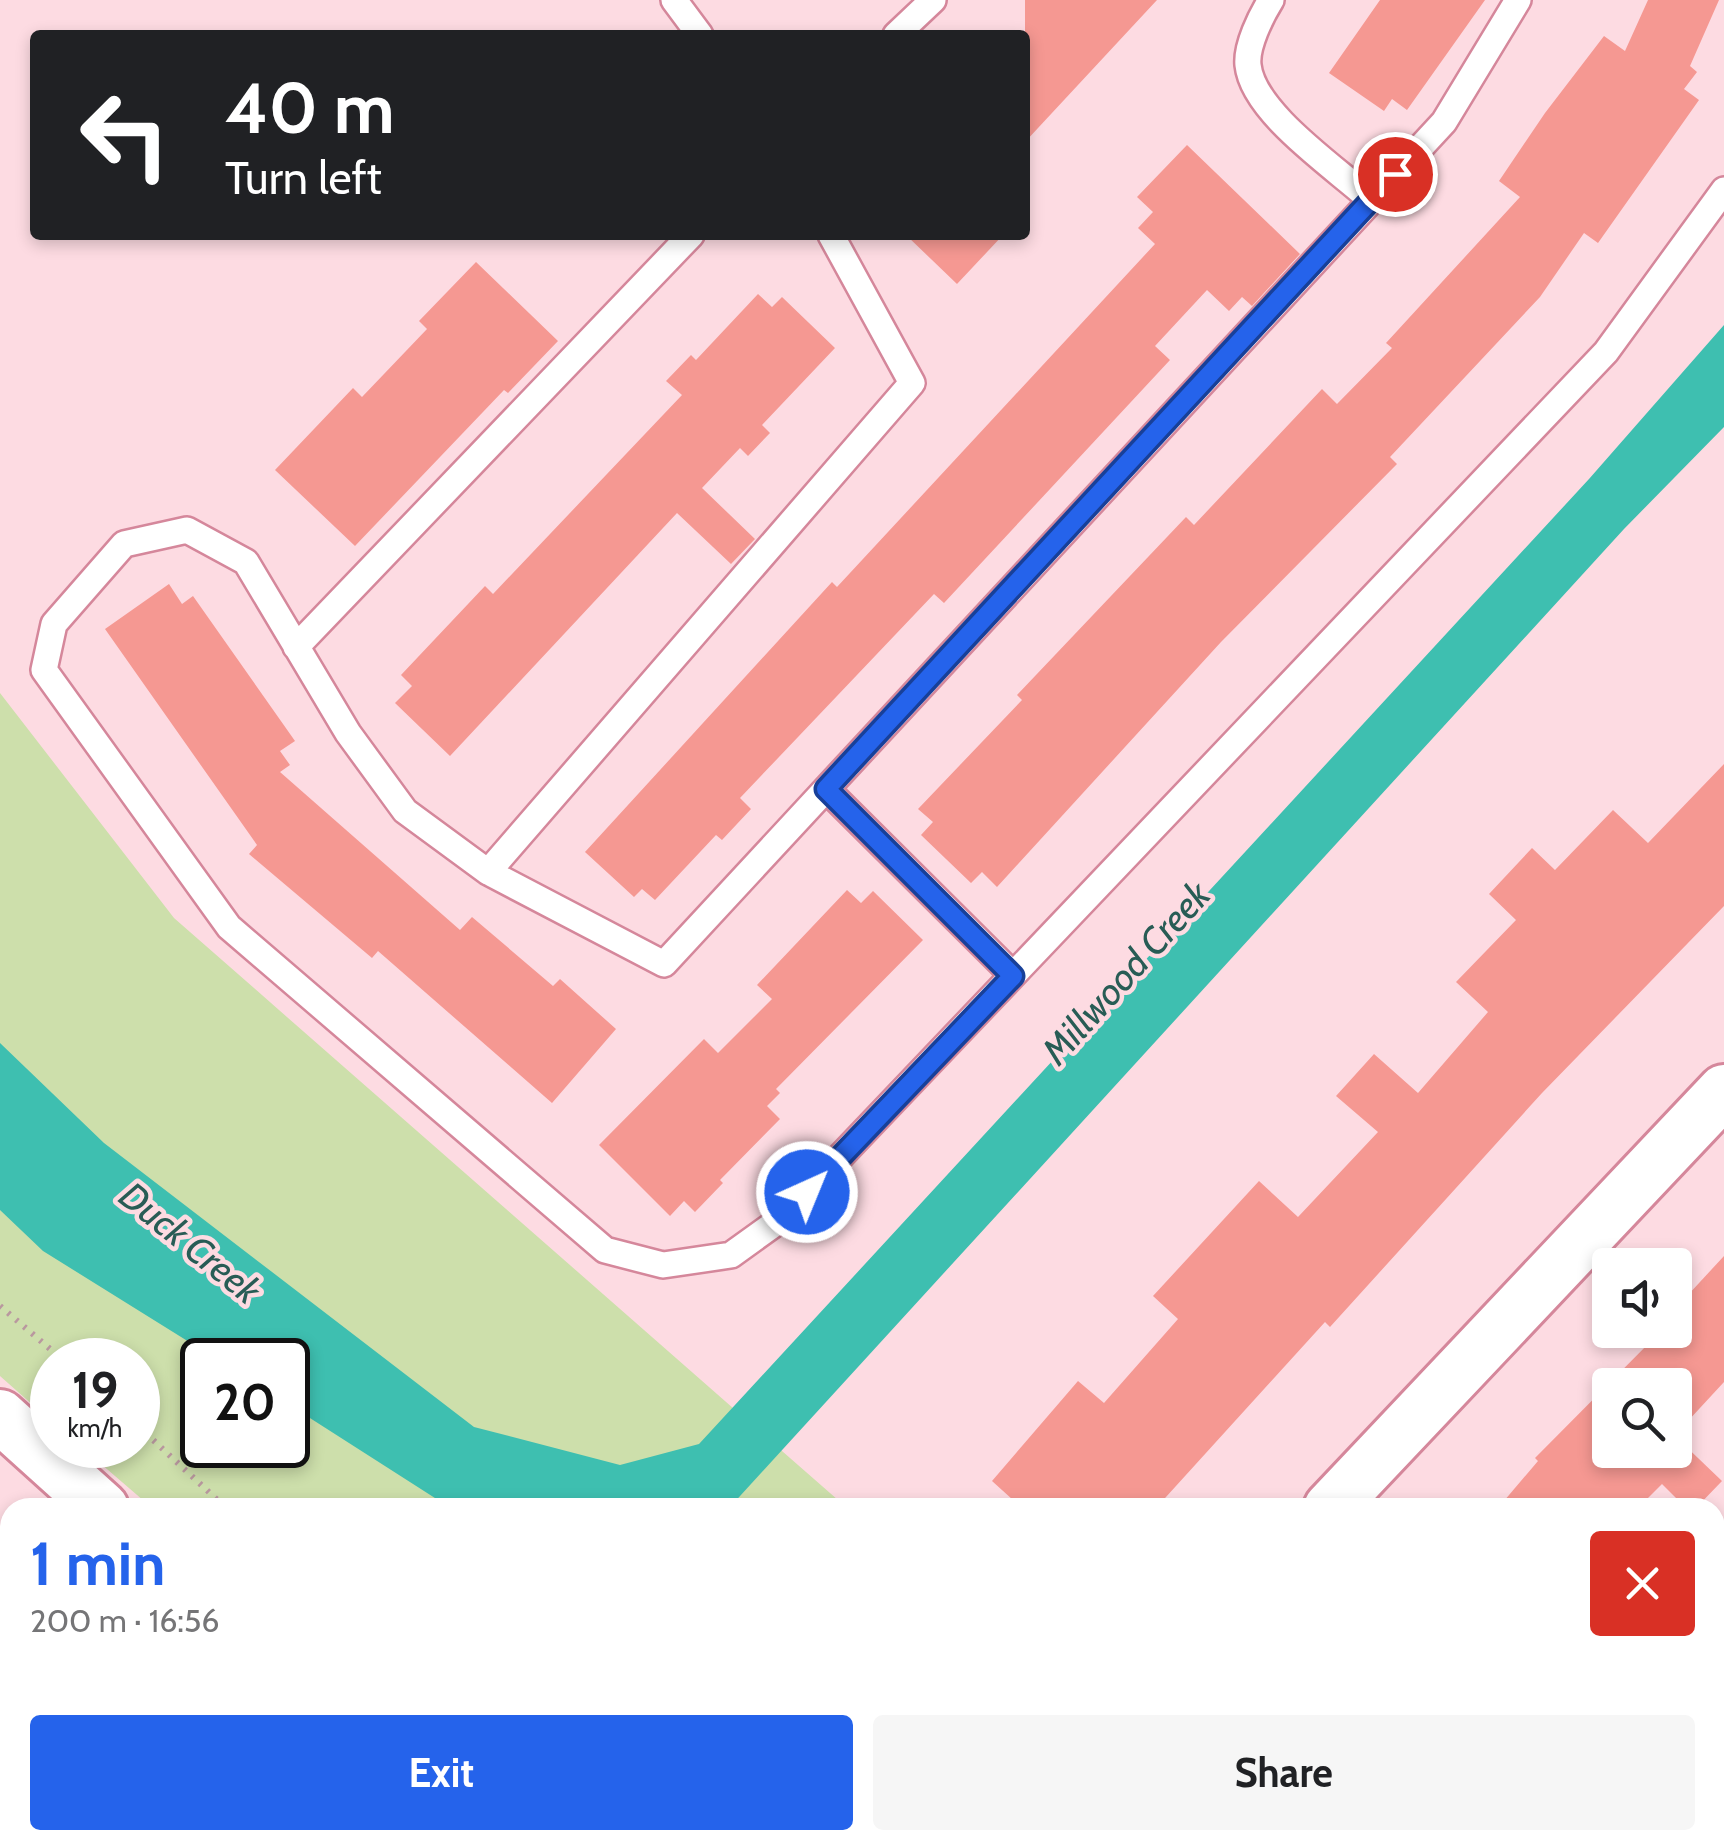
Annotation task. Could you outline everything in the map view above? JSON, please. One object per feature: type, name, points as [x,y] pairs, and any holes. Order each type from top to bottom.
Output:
[{"type":"street","points":[[1339,1498],[1724,1091]]},
{"type":"street","points":[[0,1416],[91,1498]]},
{"type":"lane","points":[[674,0],[696,30]]},
{"type":"lane","points":[[901,30],[934,0]]},
{"type":"lane","points":[[1271,0],[1260,18],[1248,64],[1264,104],[1371,200]]},
{"type":"lane","points":[[1518,0],[1444,122],[664,964],[488,872],[405,811],[348,733],[246,562],[188,530],[124,544],[54,624],[44,670],[229,926],[606,1250],[663,1265],[731,1254],[781,1219],[1606,352],[1724,190]]},
{"type":"lane","points":[[296,647],[686,240]]},
{"type":"lane","points":[[488,872],[912,383],[834,240]]},
{"type":"lane","points":[[826,789],[1013,976]]},
{"type":"path","points":[[0,1306],[37,1338]]},
{"type":"path","points":[[160,1446],[215,1498]]},
{"type":"shaded area","points":[[0,693],[174,918],[836,1498],[141,1498],[106,1468],[160,1468],[160,1338],[30,1338],[30,1403],[0,1376]]},
{"type":"water","name":"Duck Creek","points":[[1724,325],[1724,427],[1624,529],[738,1498],[435,1498],[310,1418],[310,1338],[183,1338],[43,1251],[0,1210],[0,1043],[104,1143],[474,1427],[620,1465],[699,1444],[1589,479]]},
{"type":"building","points":[[1025,0],[1157,0],[1030,137],[1030,30],[1025,30]]},
{"type":"building","points":[[1380,0],[1485,0],[1407,110],[1392,99],[1384,111],[1329,73]]},
{"type":"building","points":[[1648,0],[1719,0],[1690,66],[1697,72],[1684,89],[1699,100],[1598,243],[1584,233],[1540,297],[1390,457],[1397,464],[1221,642],[997,887],[982,872],[971,883],[921,835],[933,822],[918,809],[1022,700],[1017,695],[1186,517],[1194,525],[1322,389],[1337,404],[1392,348],[1386,343],[1520,197],[1499,181],[1545,113],[1604,36],[1625,51]]},
{"type":"building","points":[[1187,145],[1300,254],[1252,306],[1242,297],[1229,311],[1207,290],[1155,346],[1170,360],[944,603],[934,594],[740,798],[751,809],[722,840],[716,835],[655,900],[642,889],[634,897],[585,852],[832,582],[837,587],[1155,244],[1138,228],[1153,212],[1137,197]]},
{"type":"building","points":[[911,240],[998,240],[957,284]]},
{"type":"building","points":[[476,262],[558,341],[508,393],[504,390],[355,546],[275,470],[353,388],[362,397],[427,329],[419,321]]},
{"type":"building","points":[[758,294],[772,307],[782,297],[835,348],[762,425],[770,433],[748,456],[740,448],[702,488],[755,539],[731,564],[677,513],[450,756],[395,703],[412,686],[401,675],[485,586],[493,594],[682,395],[666,381],[691,355],[696,360]]},
{"type":"building","points":[[169,584],[182,604],[193,596],[295,741],[280,751],[290,765],[280,772],[460,930],[472,917],[553,986],[560,979],[616,1029],[552,1103],[378,951],[372,958],[249,854],[257,845],[105,629]]},
{"type":"building","points":[[1724,764],[1724,906],[1542,1093],[1330,1327],[1325,1322],[1165,1498],[1011,1498],[992,1481],[1078,1381],[1104,1403],[1178,1319],[1153,1296],[1259,1181],[1298,1217],[1378,1132],[1336,1096],[1374,1054],[1418,1093],[1488,1012],[1456,982],[1516,920],[1489,894],[1532,848],[1555,870],[1613,810],[1648,843]]},
{"type":"building","points":[[847,890],[861,903],[873,891],[923,940],[776,1089],[780,1093],[767,1106],[780,1119],[720,1180],[723,1183],[695,1212],[684,1201],[670,1216],[599,1145],[704,1039],[718,1053],[772,999],[757,985]]},
{"type":"building","points":[[1724,1256],[1724,1382],[1692,1417],[1692,1368],[1624,1368],[1644,1348],[1692,1348],[1692,1291]]},
{"type":"building","points":[[1592,1401],[1592,1468],[1692,1468],[1692,1452],[1722,1481],[1706,1498],[1676,1498],[1662,1484],[1648,1498],[1507,1498],[1538,1461],[1535,1458]]},
{"type":"route","points":[[807,1192],[1013,976],[826,789],[1395,174]]},
{"type":"water label","name":"Millwood Creek","points":[[1126,973]]}]
